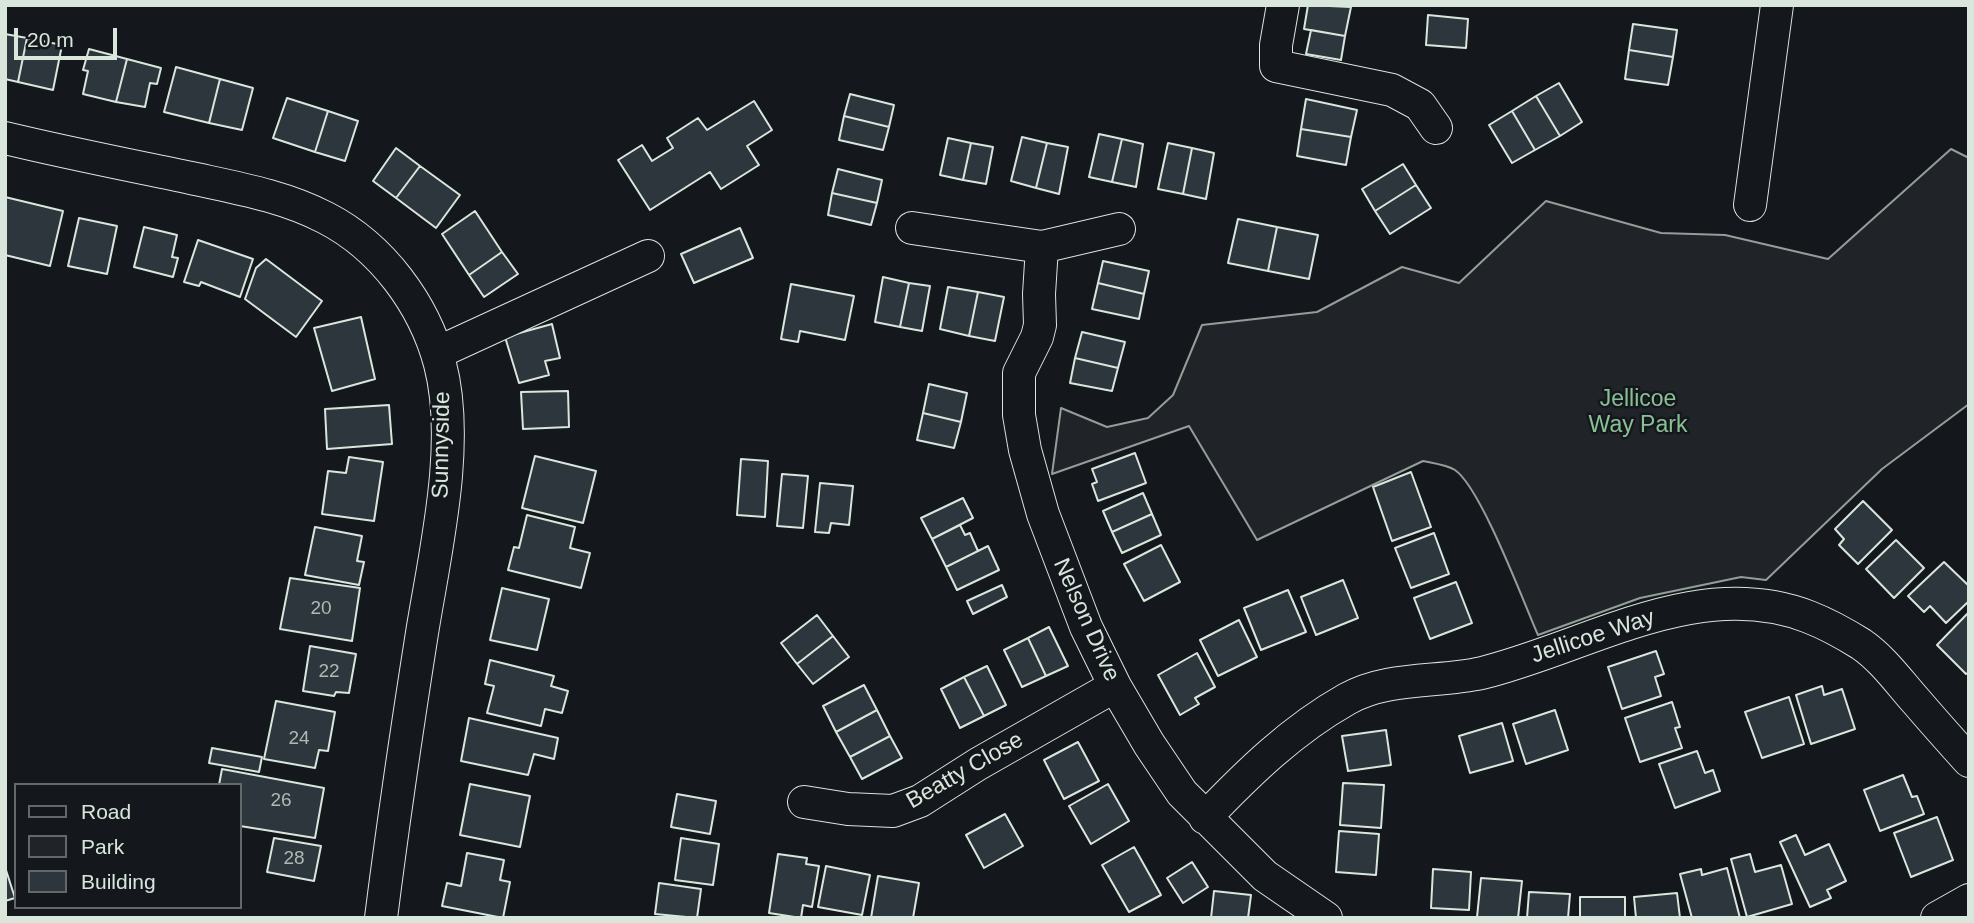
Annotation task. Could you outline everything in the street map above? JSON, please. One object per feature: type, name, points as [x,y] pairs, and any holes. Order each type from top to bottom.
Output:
[{"type":"street","points":[[1283,5],[1276,45],[1276,66],[1392,90],[1420,105],[1436,128]]},
{"type":"street","points":[[1750,205],[1777,5]]},
{"type":"street","name":"Sunnyside","points":[[5,138],[256,192],[327,218],[386,262],[423,319],[437,354],[446,399],[443,495],[380,918]]},
{"type":"street","points":[[912,228],[1042,247],[1119,229]]},
{"type":"street","name":"Nelson Drive","points":[[1042,247],[1038,294],[1040,325],[1019,373],[1019,415],[1025,450],[1043,514],[1087,627],[1115,686],[1182,793],[1265,876],[1326,918]]},
{"type":"street","points":[[437,354],[648,256]]},
{"type":"street","name":"Jellicoe Way","points":[[1205,818],[1281,744],[1348,699],[1396,684],[1468,676],[1632,624],[1684,609],[1713,605],[1758,604],[1791,611],[1831,627],[1863,645],[1891,671],[1969,761]]},
{"type":"street","name":"Beatty Close","points":[[804,802],[848,809],[893,811],[920,802],[978,764],[1115,686]]},
{"type":"street","points":[[1937,918],[1969,900]]},
{"type":"green space","name":"Jellicoe Way Park","points":[[1951,149],[1969,158],[1969,404],[1882,469],[1766,580],[1741,577],[1640,598],[1538,635],[1489,521],[1465,481],[1455,470],[1448,467],[1423,461],[1257,540],[1189,426],[1052,474],[1061,408],[1107,427],[1148,418],[1173,395],[1202,325],[1317,312],[1402,267],[1459,283],[1546,201],[1661,233],[1725,235],[1828,259]]},
{"type":"building","points":[[1308,5],[1351,7],[1345,36],[1304,29]]},
{"type":"building","points":[[1428,15],[1468,19],[1466,48],[1426,45]]},
{"type":"building","points":[[1633,24],[1677,30],[1673,57],[1629,50]]},
{"type":"building","points":[[1311,30],[1345,36],[1341,60],[1306,54]]},
{"type":"building","points":[[5,34],[27,38],[18,82],[5,79]]},
{"type":"building","points":[[27,38],[62,45],[53,90],[18,82]]},
{"type":"building","points":[[89,49],[127,59],[116,102],[83,94],[88,71],[83,70]]},
{"type":"building","points":[[1629,50],[1673,57],[1668,85],[1625,79]]},
{"type":"building","points":[[127,59],[161,68],[157,84],[150,83],[145,107],[116,102]]},
{"type":"building","points":[[176,67],[220,79],[209,123],[164,112]]},
{"type":"building","points":[[220,79],[253,88],[242,130],[209,123]]},
{"type":"building","points":[[1559,83],[1582,122],[1560,136],[1536,96]]},
{"type":"building","points":[[850,94],[894,105],[889,127],[844,116]]},
{"type":"building","points":[[1536,96],[1560,136],[1535,150],[1512,111]]},
{"type":"building","points":[[287,98],[328,111],[315,152],[273,138]]},
{"type":"building","points":[[1306,99],[1357,110],[1351,137],[1301,129]]},
{"type":"building","points":[[754,101],[772,130],[747,146],[759,165],[721,189],[710,172],[650,210],[618,160],[642,145],[652,161],[673,148],[667,138],[698,118],[707,130]]},
{"type":"building","points":[[328,111],[358,121],[345,161],[315,152]]},
{"type":"building","points":[[1512,111],[1535,150],[1512,163],[1489,125]]},
{"type":"building","points":[[844,116],[889,127],[883,150],[839,140]]},
{"type":"building","points":[[1301,129],[1351,137],[1346,165],[1297,156]]},
{"type":"building","points":[[1099,134],[1122,139],[1112,182],[1089,177]]},
{"type":"building","points":[[1022,137],[1047,143],[1036,188],[1011,181]]},
{"type":"building","points":[[948,138],[971,143],[963,180],[940,175]]},
{"type":"building","points":[[1122,139],[1143,144],[1136,187],[1112,182]]},
{"type":"building","points":[[971,143],[993,147],[986,184],[963,180]]},
{"type":"building","points":[[1047,143],[1068,147],[1059,194],[1036,188]]},
{"type":"building","points":[[1168,143],[1192,148],[1183,194],[1158,189]]},
{"type":"building","points":[[396,148],[420,166],[396,198],[373,181]]},
{"type":"building","points":[[1192,148],[1214,153],[1206,199],[1183,194]]},
{"type":"building","points":[[1403,164],[1416,185],[1375,211],[1362,189]]},
{"type":"building","points":[[420,166],[460,195],[436,228],[396,198]]},
{"type":"building","points":[[838,169],[882,180],[877,203],[832,193]]},
{"type":"building","points":[[1416,185],[1431,208],[1390,234],[1375,211]]},
{"type":"building","points":[[832,193],[877,203],[871,225],[828,215]]},
{"type":"building","points":[[5,197],[63,211],[50,266],[5,255]]},
{"type":"building","points":[[475,211],[502,252],[469,275],[442,234]]},
{"type":"building","points":[[79,218],[117,226],[107,274],[68,266]]},
{"type":"building","points":[[1238,219],[1277,227],[1268,271],[1228,263]]},
{"type":"building","points":[[144,227],[177,235],[172,257],[178,258],[173,277],[134,267]]},
{"type":"building","points":[[1277,227],[1318,235],[1309,279],[1268,271]]},
{"type":"building","points":[[740,228],[753,258],[694,283],[681,254]]},
{"type":"building","points":[[198,240],[253,259],[240,297],[201,282],[199,286],[184,282]]},
{"type":"building","points":[[502,252],[518,274],[484,297],[469,275]]},
{"type":"building","points":[[266,259],[322,301],[296,337],[245,299],[256,268]]},
{"type":"building","points":[[1103,261],[1149,271],[1144,294],[1098,283]]},
{"type":"building","points":[[883,277],[909,283],[900,327],[875,322]]},
{"type":"building","points":[[909,283],[930,286],[922,331],[900,327]]},
{"type":"building","points":[[1098,283],[1144,294],[1139,319],[1092,309]]},
{"type":"building","points":[[791,284],[854,296],[845,340],[800,331],[798,342],[781,339]]},
{"type":"building","points":[[948,287],[978,292],[969,336],[940,329]]},
{"type":"building","points":[[978,292],[1004,297],[995,341],[969,336]]},
{"type":"building","points":[[361,317],[375,379],[332,391],[314,328]]},
{"type":"building","points":[[552,324],[560,358],[545,361],[549,375],[519,383],[505,337]]},
{"type":"building","points":[[1082,332],[1125,342],[1118,368],[1075,358]]},
{"type":"building","points":[[1075,358],[1118,368],[1112,391],[1070,383]]},
{"type":"building","points":[[929,384],[967,393],[961,422],[923,413]]},
{"type":"building","points":[[568,391],[569,427],[523,429],[521,392]]},
{"type":"building","points":[[389,405],[392,444],[327,449],[325,409]]},
{"type":"building","points":[[923,413],[961,422],[954,448],[917,440]]},
{"type":"building","points":[[1135,453],[1146,483],[1098,501],[1092,484],[1097,482],[1092,469]]},
{"type":"building","points":[[535,456],[596,471],[583,523],[522,508]]},
{"type":"building","points":[[349,457],[383,462],[374,521],[322,514],[328,471],[346,473]]},
{"type":"building","points":[[741,459],[768,461],[765,517],[737,515]]},
{"type":"building","points":[[1411,472],[1431,527],[1392,541],[1373,487]]},
{"type":"building","points":[[782,474],[808,476],[803,528],[777,526]]},
{"type":"building","points":[[820,483],[853,486],[849,525],[831,523],[829,533],[815,532]]},
{"type":"building","points":[[1143,493],[1152,514],[1112,532],[1103,511]]},
{"type":"building","points":[[963,498],[973,518],[932,539],[921,518]]},
{"type":"building","points":[[1863,501],[1892,530],[1858,564],[1839,545],[1844,539],[1835,529]]},
{"type":"building","points":[[1152,514],[1161,535],[1122,553],[1112,532]]},
{"type":"building","points":[[527,515],[575,527],[570,548],[590,553],[581,588],[508,570],[514,547],[519,548]]},
{"type":"building","points":[[960,525],[965,535],[970,533],[978,551],[946,567],[932,539]]},
{"type":"building","points":[[315,527],[362,536],[357,561],[364,562],[359,585],[305,575]]},
{"type":"building","points":[[1434,533],[1449,574],[1411,588],[1395,548]]},
{"type":"building","points":[[1896,540],[1924,568],[1894,598],[1866,569]]},
{"type":"building","points":[[1161,545],[1180,582],[1144,601],[1124,564]]},
{"type":"building","points":[[988,546],[999,570],[957,590],[946,567]]},
{"type":"building","points":[[1944,562],[1969,586],[1969,601],[1946,623],[1930,606],[1924,612],[1908,596]]},
{"type":"building","points":[[290,578],[360,588],[352,641],[280,629]]},
{"type":"building","points":[[1343,580],[1358,618],[1316,635],[1301,597]]},
{"type":"building","points":[[1456,582],[1472,623],[1430,639],[1414,598]]},
{"type":"building","points":[[1002,585],[1007,597],[973,614],[967,601]]},
{"type":"building","points":[[502,588],[549,599],[537,650],[490,640]]},
{"type":"building","points":[[1288,590],[1306,632],[1261,650],[1244,608]]},
{"type":"building","points":[[1969,612],[1969,672],[1966,674],[1937,645]]},
{"type":"building","points":[[817,615],[833,636],[797,664],[781,643]]},
{"type":"building","points":[[1239,620],[1257,657],[1218,676],[1200,640]]},
{"type":"building","points":[[1049,627],[1068,666],[1046,676],[1028,638]]},
{"type":"building","points":[[833,636],[849,657],[813,684],[797,664]]},
{"type":"building","points":[[1028,638],[1046,676],[1022,687],[1004,650]]},
{"type":"building","points":[[310,646],[356,654],[349,693],[336,692],[334,696],[303,691]]},
{"type":"building","points":[[1656,651],[1664,674],[1655,677],[1661,696],[1622,709],[1608,667]]},
{"type":"building","points":[[1197,653],[1215,687],[1195,698],[1199,704],[1180,715],[1158,675]]},
{"type":"building","points":[[490,660],[554,676],[551,686],[568,691],[562,713],[545,709],[541,726],[487,713],[494,686],[485,684]]},
{"type":"building","points":[[987,666],[1006,705],[984,716],[964,677]]},
{"type":"building","points":[[964,677],[984,716],[960,728],[941,689]]},
{"type":"building","points":[[864,685],[877,710],[836,732],[823,706]]},
{"type":"building","points":[[1822,686],[1824,695],[1842,689],[1855,729],[1811,744],[1796,695]]},
{"type":"building","points":[[1789,697],[1804,744],[1762,758],[1745,712]]},
{"type":"building","points":[[276,701],[335,712],[328,751],[319,750],[315,768],[264,759]]},
{"type":"building","points":[[1672,702],[1680,727],[1675,728],[1682,748],[1640,762],[1625,718]]},
{"type":"building","points":[[877,710],[890,736],[850,757],[836,732]]},
{"type":"building","points":[[1555,710],[1568,750],[1526,764],[1513,724]]},
{"type":"building","points":[[469,718],[558,738],[554,759],[534,754],[528,775],[461,761]]},
{"type":"building","points":[[1502,723],[1513,761],[1470,773],[1459,736]]},
{"type":"building","points":[[1386,730],[1391,765],[1348,771],[1342,736]]},
{"type":"building","points":[[890,736],[902,758],[862,779],[850,757]]},
{"type":"building","points":[[1078,742],[1099,781],[1064,799],[1044,760]]},
{"type":"building","points":[[212,748],[262,757],[259,772],[209,763]]},
{"type":"building","points":[[1697,751],[1705,773],[1713,770],[1720,791],[1675,808],[1659,764]]},
{"type":"building","points":[[222,769],[324,788],[315,838],[242,826],[242,783],[219,783]]},
{"type":"building","points":[[1903,775],[1912,797],[1917,796],[1924,814],[1880,831],[1864,790]]},
{"type":"building","points":[[1343,783],[1384,785],[1381,828],[1340,825]]},
{"type":"building","points":[[470,784],[530,796],[520,847],[460,835]]},
{"type":"building","points":[[1108,784],[1129,821],[1091,844],[1069,806]]},
{"type":"building","points":[[677,794],[716,801],[710,834],[671,827]]},
{"type":"building","points":[[1005,814],[1023,846],[984,868],[966,835]]},
{"type":"building","points":[[1937,817],[1953,860],[1911,877],[1894,833]]},
{"type":"building","points":[[1339,831],[1379,834],[1376,875],[1336,872]]},
{"type":"building","points":[[1796,835],[1805,855],[1829,844],[1846,881],[1827,890],[1831,898],[1810,907],[1780,842]]},
{"type":"building","points":[[274,838],[321,846],[314,881],[267,872]]},
{"type":"building","points":[[681,838],[719,844],[713,885],[675,880]]},
{"type":"building","points":[[1134,847],[1161,895],[1129,912],[1102,865]]},
{"type":"building","points":[[467,853],[504,860],[500,880],[510,882],[503,918],[442,906],[447,883],[461,886]]},
{"type":"building","points":[[778,854],[807,858],[806,864],[819,866],[812,907],[803,905],[801,918],[769,913]]},
{"type":"building","points":[[1750,854],[1755,872],[1781,865],[1792,904],[1747,917],[1731,859]]},
{"type":"building","points":[[1192,862],[1208,887],[1183,903],[1167,878]]},
{"type":"building","points":[[826,866],[870,875],[862,915],[818,907]]},
{"type":"building","points":[[5,867],[14,898],[5,901]]},
{"type":"building","points":[[1727,868],[1740,918],[1692,918],[1680,874],[1701,869],[1702,875]]},
{"type":"building","points":[[1433,869],[1471,872],[1469,910],[1431,908]]},
{"type":"building","points":[[878,876],[919,883],[913,918],[871,918]]},
{"type":"building","points":[[1481,878],[1522,881],[1518,918],[1477,917]]},
{"type":"building","points":[[659,883],[701,889],[697,918],[655,914]]},
{"type":"building","points":[[1214,891],[1251,895],[1248,918],[1211,918]]},
{"type":"building","points":[[1529,892],[1570,894],[1568,918],[1527,918]]},
{"type":"building","points":[[1677,893],[1680,918],[1636,918],[1634,897]]},
{"type":"building","points":[[1580,897],[1625,897],[1625,918],[1580,918]]}]
